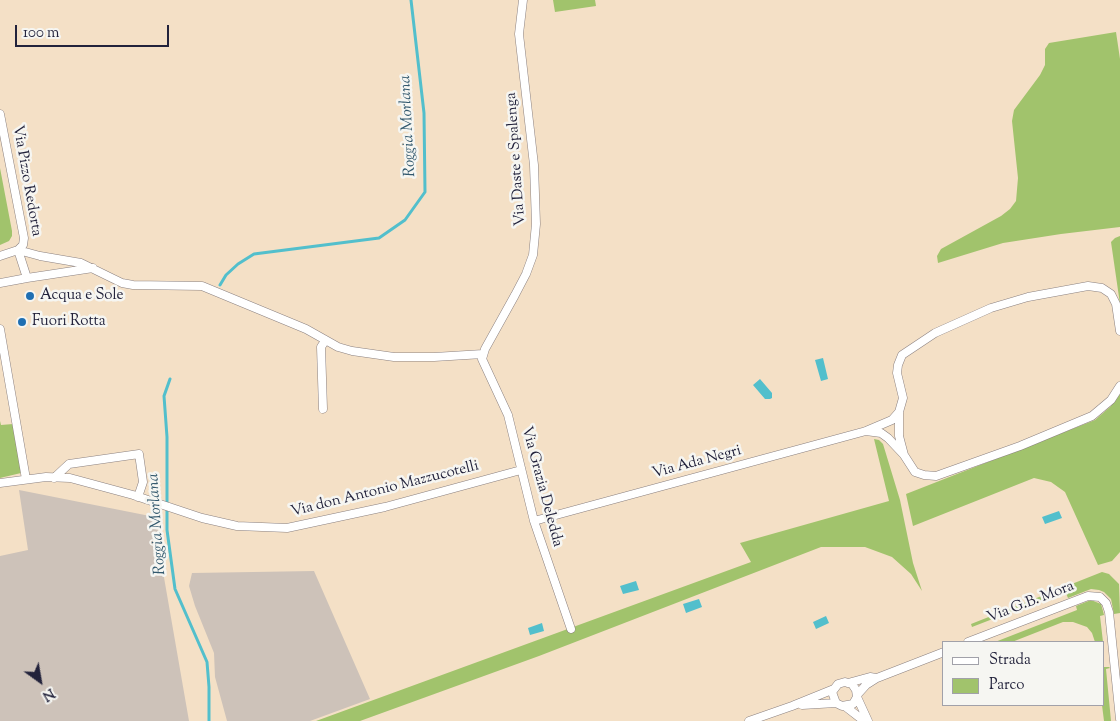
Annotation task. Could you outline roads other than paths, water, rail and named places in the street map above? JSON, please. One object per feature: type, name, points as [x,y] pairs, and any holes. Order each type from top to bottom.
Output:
[{"type":"street","name":"Via Daste e Spalenga","points":[[483,354],[526,274],[533,256],[536,224],[534,165],[519,34],[523,0]]},
{"type":"street","name":"Via Pizzo Redorta","points":[[0,114],[24,238],[23,245],[18,250]]},
{"type":"street","points":[[0,256],[18,250],[81,263],[122,283],[128,284],[202,286],[306,329],[324,341],[352,351],[394,357],[483,354]]},
{"type":"street","points":[[18,250],[27,278]]},
{"type":"street","points":[[0,283],[93,268]]},
{"type":"street","points":[[1120,331],[1116,304],[1111,294],[1102,288],[1088,286],[1036,296],[991,308],[935,333],[902,355],[898,365],[897,373],[903,398],[899,412],[899,436],[904,454],[915,472],[936,476],[1020,446],[1092,416],[1111,400],[1120,386]]},
{"type":"street","points":[[0,329],[26,479]]},
{"type":"street","points":[[323,409],[321,347],[324,341]]},
{"type":"street","name":"Via Grazia Deledda","points":[[483,354],[482,359],[508,415],[534,521],[571,628]]},
{"type":"street","name":"Via Ada Negri","points":[[534,521],[866,431],[892,420],[899,412]]},
{"type":"street","points":[[866,431],[881,433],[904,454]]},
{"type":"street","points":[[54,478],[69,464],[139,454],[143,482],[138,497]]},
{"type":"street","name":"Via don Antonio Mazzucotelli","points":[[0,483],[26,479],[70,478],[138,497],[202,518],[237,526],[287,528],[385,507],[521,470]]},
{"type":"street","name":"Via G.B. Mora","points":[[971,641],[1088,596],[1100,597],[1106,603],[1109,612],[1120,719]]},
{"type":"street","points":[[846,707],[853,704],[866,685],[877,678],[941,653]]},
{"type":"street","points":[[836,703],[832,696],[838,684],[870,677],[877,678]]},
{"type":"street","points":[[848,682],[854,687],[868,721]]},
{"type":"street","points":[[749,721],[834,689]]},
{"type":"street","points":[[792,706],[836,703],[846,707],[864,721]]},
{"type":"water","points":[[823,358],[828,379],[821,381],[815,360]]},
{"type":"water","points":[[760,379],[772,393],[772,398],[765,399],[753,385]]},
{"type":"water","points":[[1059,511],[1062,518],[1045,524],[1042,517]]},
{"type":"water","points":[[636,581],[639,590],[623,594],[620,586]]},
{"type":"water","points":[[699,599],[702,607],[686,613],[683,604]]},
{"type":"water","points":[[826,616],[829,623],[816,629],[813,622]]},
{"type":"water","points":[[542,623],[544,631],[530,635],[528,628]]},
{"type":"waterway","name":"Roggia Morlana","points":[[220,285],[226,275],[238,264],[254,254],[379,238],[405,220],[425,192],[424,113],[411,0]]},
{"type":"waterway","name":"Roggia Morlana","points":[[170,379],[164,396],[167,437],[167,530],[175,589],[207,662],[209,721]]},
{"type":"place","name":"Acqua e Sole","points":[[30,296]]},
{"type":"place","name":"Fuori Rotta","points":[[22,322]]}]
